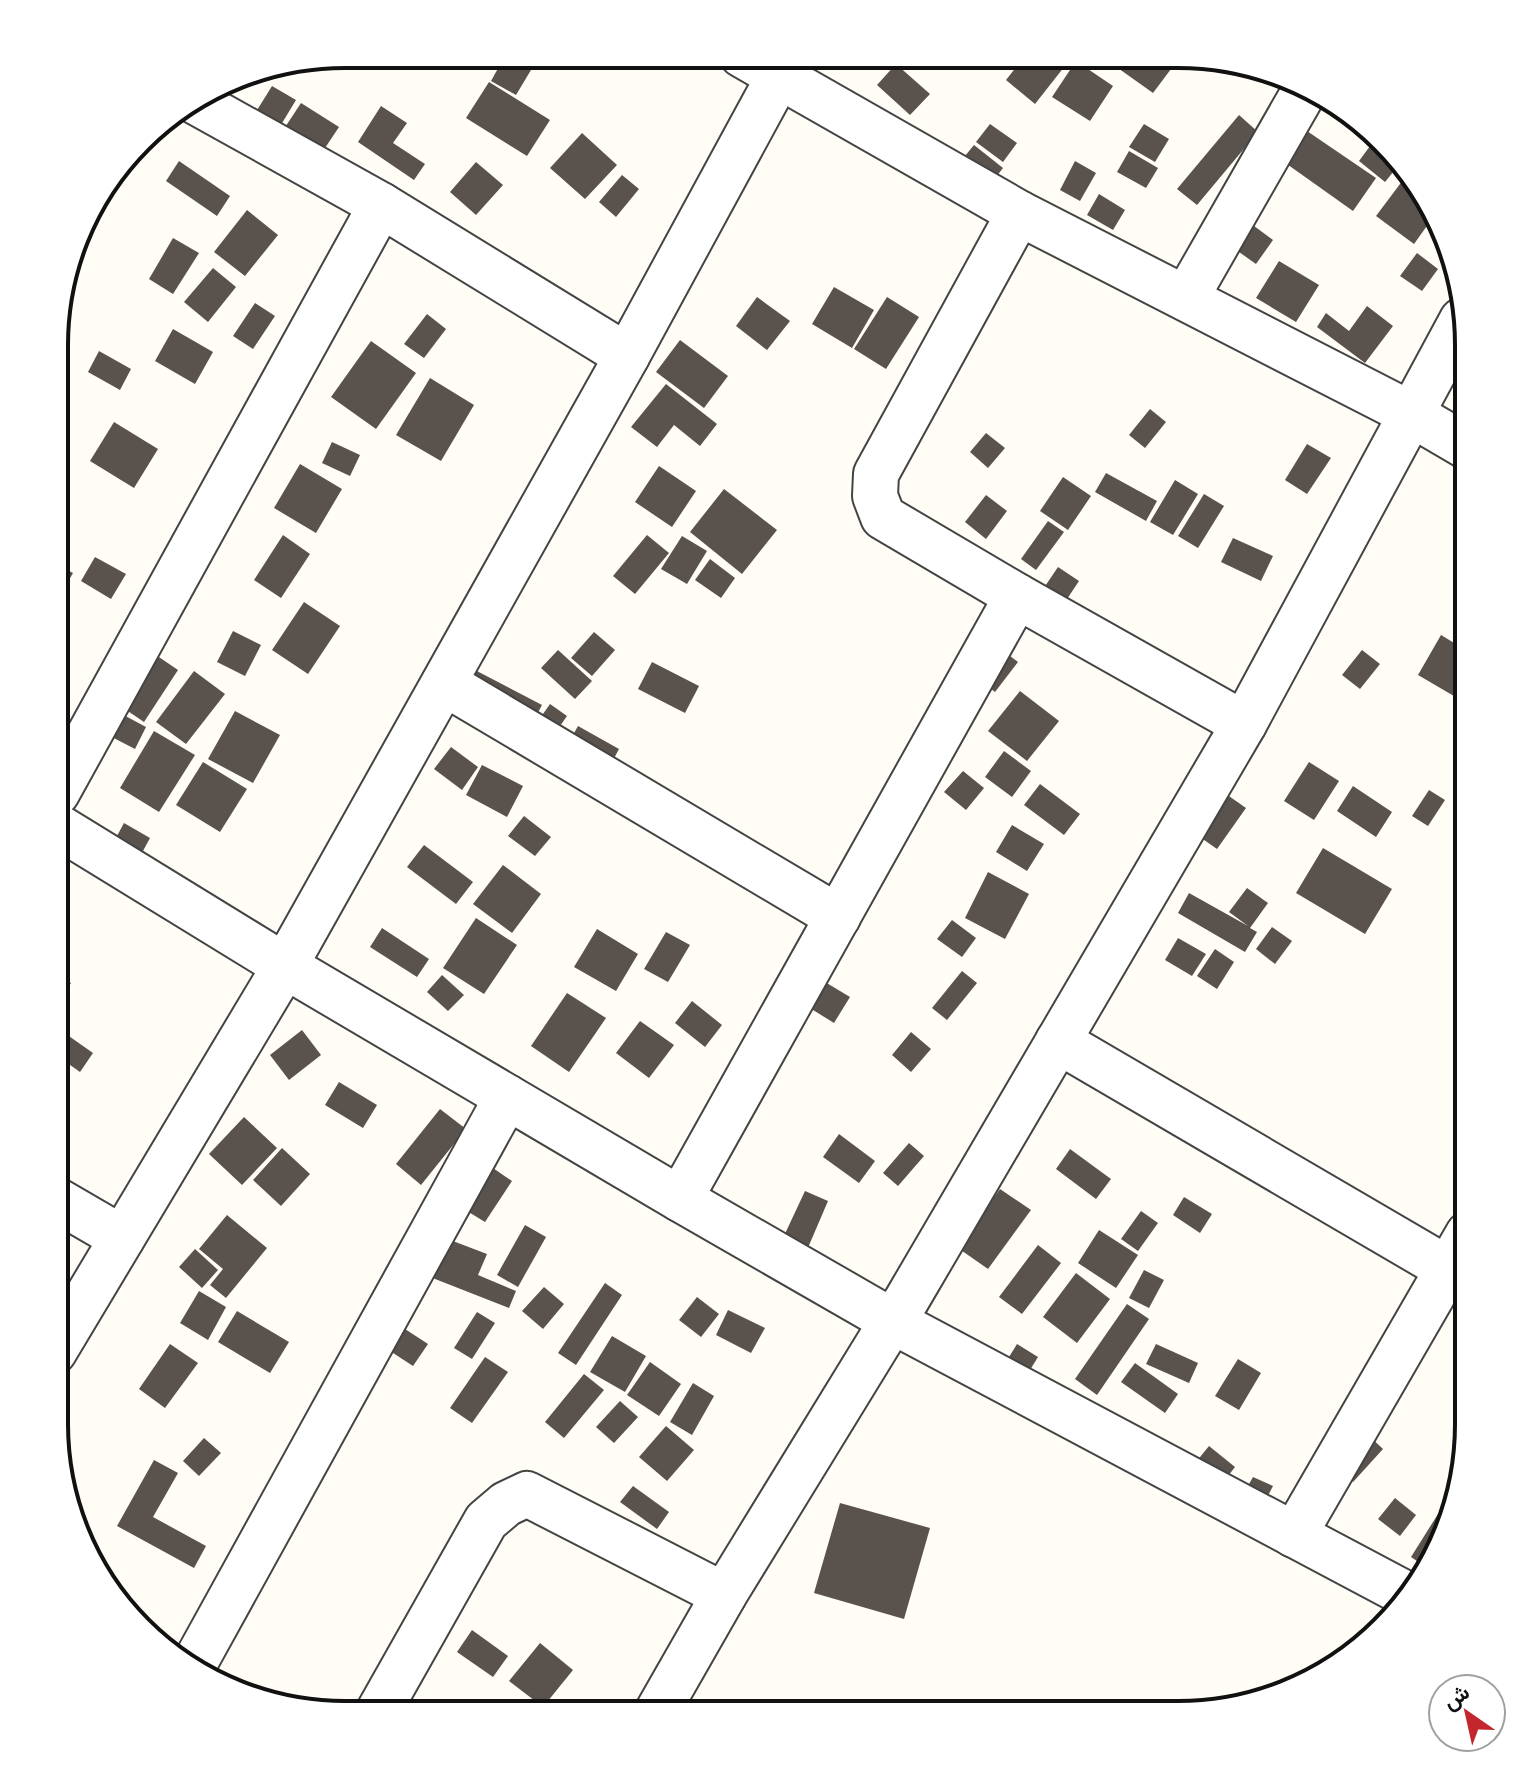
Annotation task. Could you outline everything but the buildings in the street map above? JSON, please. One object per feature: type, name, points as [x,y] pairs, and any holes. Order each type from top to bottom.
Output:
[{"type":"street","points":[[68,1329],[285,966],[627,356],[768,68]]},
{"type":"street","points":[[781,68],[1019,213],[1411,414],[1455,440]]},
{"type":"street","points":[[1186,298],[1301,97]]},
{"type":"street","points":[[204,107],[381,205],[627,356]]},
{"type":"street","points":[[68,773],[381,205]]},
{"type":"street","points":[[1019,213],[876,474],[875,496],[883,517],[1244,724]]},
{"type":"street","points":[[664,1700],[724,1595],[906,1301],[1244,724],[1454,334]]},
{"type":"street","points":[[680,1199],[1017,596]]},
{"type":"street","points":[[444,683],[838,917]]},
{"type":"street","points":[[68,833],[285,966],[892,1321],[1399,1590]]},
{"type":"street","points":[[1058,1041],[1454,1249]]},
{"type":"street","points":[[198,1658],[507,1097]]},
{"type":"street","points":[[68,1207],[122,1238]]},
{"type":"street","points":[[1294,1535],[1454,1258]]},
{"type":"street","points":[[385,1700],[486,1521],[506,1504],[527,1494],[724,1595]]}]
